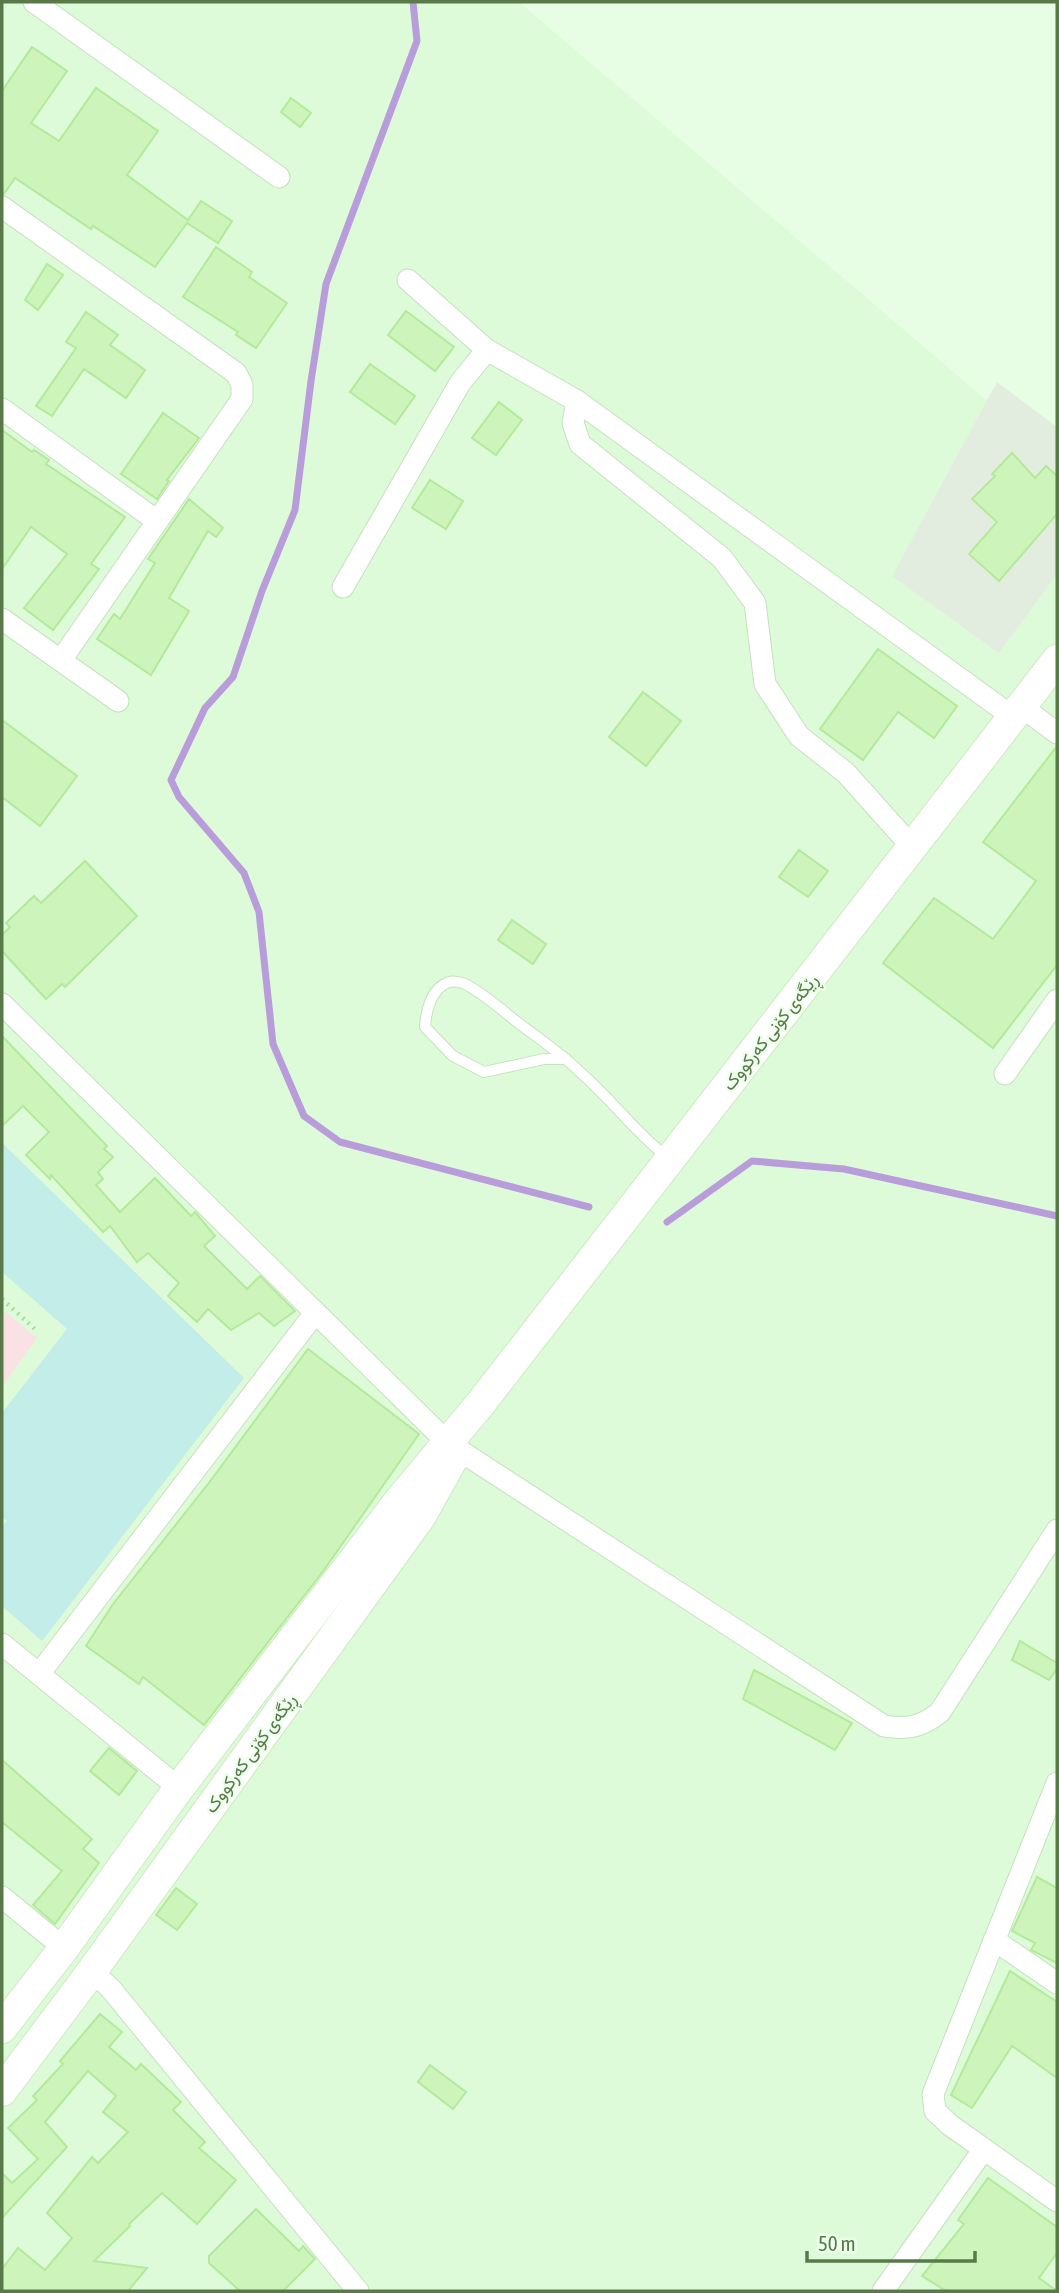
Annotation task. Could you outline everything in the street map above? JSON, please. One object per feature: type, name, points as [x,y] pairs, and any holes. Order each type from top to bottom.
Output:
[{"type":"street","points":[[34,2],[279,177]]},
{"type":"street","points":[[2,208],[236,373],[242,385],[242,399],[61,660]]},
{"type":"street","points":[[408,280],[487,350],[577,401],[1017,712],[1057,733]]},
{"type":"street","points":[[344,587],[460,383],[487,350]]},
{"type":"street","points":[[577,401],[573,423],[580,444],[722,558],[755,603],[765,684],[799,736],[846,773],[913,848]]},
{"type":"street","points":[[2,410],[157,521]]},
{"type":"street","points":[[2,619],[118,701]]},
{"type":"street","name":"ڕێگەی کۆنی کەرکووک","points":[[2,2091],[421,1516],[453,1446],[481,1403],[1057,660]]},
{"type":"street","points":[[1005,1074],[1057,1000]]},
{"type":"street","points":[[2,1004],[453,1446],[884,1726],[899,1729],[921,1724],[940,1712],[1057,1530]]},
{"type":"street","points":[[39,1674],[316,1312]]},
{"type":"street","name":"ڕێگەی کۆنی کەرکووک","points":[[2,2028],[64,1948],[179,1788],[399,1501],[453,1446]]},
{"type":"street","points":[[2,1644],[179,1788]]},
{"type":"street","points":[[1057,1783],[933,2094],[935,2111],[950,2125],[1057,2201]]},
{"type":"street","points":[[2,1897],[64,1948]]},
{"type":"street","points":[[994,1940],[1057,1983]]},
{"type":"street","points":[[92,1971],[111,1989],[358,2291]]},
{"type":"street","points":[[883,2291],[984,2149]]},
{"type":"lane","points":[[566,1059],[544,1059],[484,1072],[453,1056],[425,1027],[427,1008],[436,993],[449,982],[462,982],[566,1059],[617,1106],[649,1143],[670,1160]]},
{"type":"path","points":[[2,1299],[36,1330]]},
{"type":"shaded area","points":[[2,2],[519,2],[1057,460],[1057,2291],[2,2291]]},
{"type":"shaded area","points":[[997,382],[1057,427],[1057,574],[999,653],[892,576]]},
{"type":"shaded area","points":[[2,1143],[244,1378],[42,1641],[2,1606],[2,1526],[7,1521],[2,1517],[2,1413],[67,1329],[2,1272]]},
{"type":"shaded area","points":[[2,1309],[37,1338],[2,1387]]},
{"type":"building","points":[[32,47],[67,71],[31,123],[59,141],[96,88],[158,131],[127,175],[188,220],[201,201],[232,221],[218,243],[187,223],[155,267],[93,226],[91,229],[15,178],[2,194],[2,91]]},
{"type":"building","points":[[291,98],[311,113],[300,127],[281,112]]},
{"type":"building","points":[[216,247],[252,272],[249,277],[287,303],[256,348],[236,335],[238,332],[183,297]]},
{"type":"building","points":[[47,264],[63,275],[38,310],[25,300]]},
{"type":"building","points":[[406,311],[454,347],[435,371],[388,335]]},
{"type":"building","points":[[86,312],[118,335],[110,345],[145,370],[126,398],[84,369],[52,416],[36,406],[76,348],[66,342]]},
{"type":"building","points":[[370,364],[415,396],[395,424],[350,392]]},
{"type":"building","points":[[499,402],[522,420],[496,455],[472,438]]},
{"type":"building","points":[[163,413],[199,438],[167,480],[169,481],[157,499],[121,474]]},
{"type":"building","points":[[2,430],[32,452],[34,450],[49,460],[46,464],[125,517],[91,564],[99,569],[53,630],[24,608],[67,554],[31,527],[2,569]]},
{"type":"building","points":[[1012,453],[1035,478],[1046,466],[1057,476],[1057,514],[999,581],[969,554],[997,522],[972,499],[995,476],[992,474]]},
{"type":"building","points":[[430,480],[463,501],[446,529],[412,508]]},
{"type":"building","points":[[189,499],[223,528],[216,537],[208,531],[169,598],[189,611],[151,675],[97,639],[114,614],[120,619],[155,563],[148,559]]},
{"type":"building","points":[[878,649],[957,706],[934,738],[898,712],[863,760],[820,729]]},
{"type":"building","points":[[643,692],[681,721],[646,766],[609,737]]},
{"type":"building","points":[[2,720],[77,776],[40,826],[2,797]]},
{"type":"building","points":[[1057,746],[1057,965],[993,1048],[883,963],[934,898],[993,939],[1036,881],[983,842]]},
{"type":"building","points":[[799,850],[828,871],[808,897],[779,877]]},
{"type":"building","points":[[85,861],[137,916],[65,987],[62,984],[46,999],[2,951],[2,935],[10,927],[6,923],[34,896],[41,903]]},
{"type":"building","points":[[512,920],[546,944],[533,964],[498,940]]},
{"type":"building","points":[[2,1036],[107,1146],[104,1149],[113,1157],[98,1172],[103,1179],[96,1185],[120,1212],[155,1178],[191,1216],[195,1212],[215,1236],[204,1246],[247,1289],[260,1276],[295,1311],[274,1326],[259,1313],[231,1330],[208,1309],[197,1322],[168,1296],[179,1283],[148,1253],[137,1262],[110,1226],[103,1232],[51,1175],[50,1179],[26,1155],[49,1132],[23,1106],[2,1126]]},
{"type":"building","points":[[308,1349],[419,1434],[324,1570],[204,1725],[143,1677],[139,1684],[86,1646],[113,1604],[208,1484]]},
{"type":"building","points":[[1020,1641],[1057,1663],[1057,1669],[1049,1680],[1012,1660]]},
{"type":"building","points":[[754,1670],[852,1723],[835,1750],[743,1699]]},
{"type":"building","points":[[109,1748],[137,1771],[119,1795],[90,1771]]},
{"type":"building","points":[[2,1760],[92,1839],[83,1849],[99,1863],[55,1924],[33,1905],[62,1871],[2,1822]]},
{"type":"building","points":[[1037,1877],[1057,1888],[1057,1963],[1031,1950],[1035,1943],[1012,1931]]},
{"type":"building","points":[[176,1888],[197,1904],[177,1930],[156,1915]]},
{"type":"building","points":[[1010,1971],[1057,2002],[1057,2078],[1012,2046],[972,2108],[951,2095]]},
{"type":"building","points":[[100,2014],[122,2032],[109,2047],[136,2070],[141,2064],[181,2102],[173,2110],[205,2142],[199,2148],[236,2180],[197,2224],[162,2193],[129,2224],[130,2226],[94,2261],[147,2268],[128,2291],[2,2291],[2,2269],[18,2248],[45,2270],[72,2238],[47,2213],[92,2157],[98,2163],[128,2132],[103,2112],[116,2096],[88,2071],[45,2122],[67,2147],[2,2218],[2,2173],[12,2183],[38,2159],[8,2128],[37,2100],[33,2096],[63,2064],[60,2061]]},
{"type":"building","points":[[430,2065],[466,2092],[453,2109],[418,2082]]},
{"type":"building","points":[[988,2178],[1057,2227],[1057,2253],[1039,2278],[1057,2291],[946,2291],[922,2276],[964,2224],[958,2220]]},
{"type":"building","points":[[256,2209],[299,2251],[303,2246],[315,2259],[283,2291],[240,2291],[209,2263],[209,2256]]},
{"type":"waterway","points":[[413,2],[417,41],[326,284],[295,510],[262,591],[233,677],[205,708],[171,780],[179,797],[244,873],[259,912],[273,1044],[304,1116],[340,1142],[589,1207]]},
{"type":"waterway","points":[[667,1222],[752,1161],[844,1169],[1057,1216]]}]
